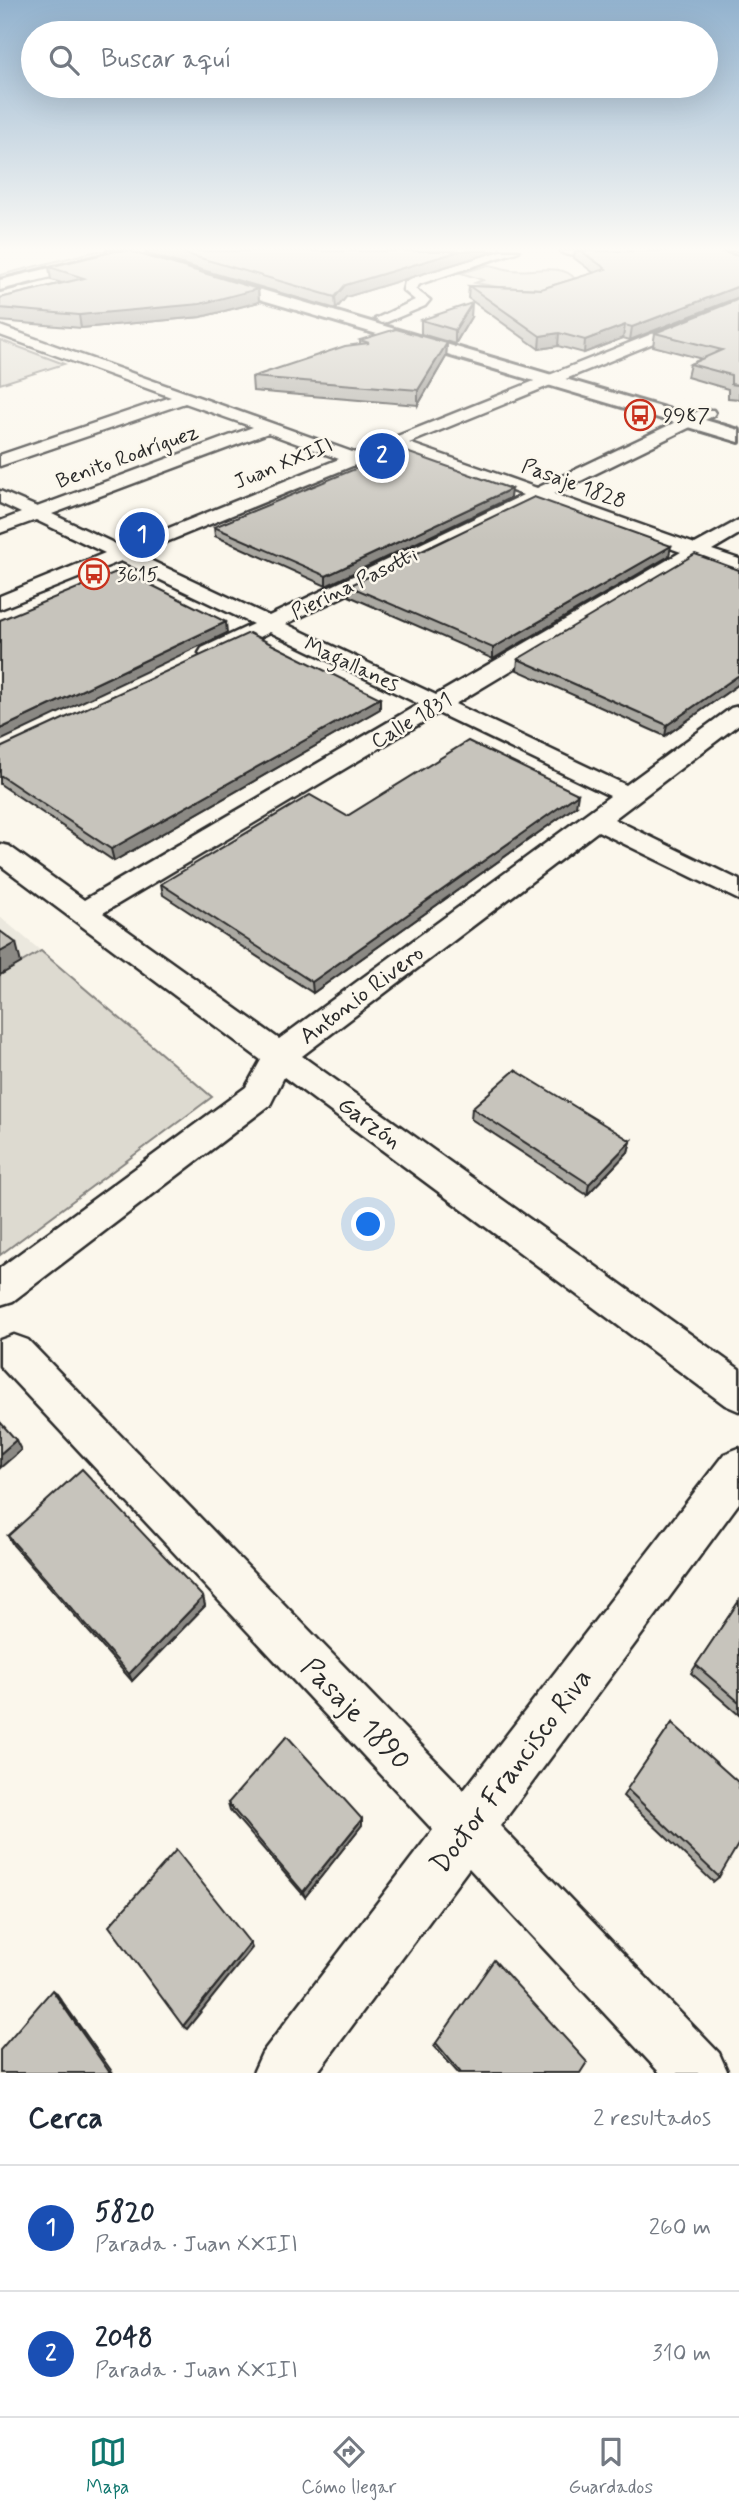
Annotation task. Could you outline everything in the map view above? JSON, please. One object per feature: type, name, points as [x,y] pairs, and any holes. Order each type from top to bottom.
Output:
[{"type":"street","points":[[50,348],[355,459]]},
{"type":"street","points":[[459,348],[699,417],[739,422]]},
{"type":"street","points":[[471,348],[558,376]]},
{"type":"street","name":"Juan XXIII","points":[[0,603],[628,348]]},
{"type":"street","points":[[0,461],[187,397]]},
{"type":"street","points":[[699,417],[739,436]]},
{"type":"street","name":"Pierina Pasotti","points":[[195,659],[699,417]]},
{"type":"street","name":"Benito Rodríguez","points":[[0,527],[269,427]]},
{"type":"street","name":"Pasaje 1828","points":[[394,443],[739,566]]},
{"type":"street","name":"Magallanes","points":[[0,496],[628,795]]},
{"type":"street","name":"Calle 1831","points":[[83,913],[739,526]]},
{"type":"street","name":"Antonio Rivero","points":[[0,1289],[258,1096],[278,1056],[628,795],[733,725]]},
{"type":"street","points":[[595,820],[739,891]]},
{"type":"street","name":"Garzón","points":[[0,852],[739,1392]]},
{"type":"street","name":"Pasaje 1890","points":[[14,1353],[699,2073]]},
{"type":"street","name":"Doctor Francisco Riva","points":[[282,2073],[739,1468]]},
{"type":"shaded area","points":[[0,348],[21,348],[64,364],[0,384]]},
{"type":"shaded area","points":[[0,917],[41,951],[0,975]]},
{"type":"shaded area","points":[[41,951],[212,1097],[0,1255],[0,975]]},
{"type":"building","points":[[340,348],[444,348],[418,390],[252,377]]},
{"type":"building","points":[[713,348],[739,348],[739,385],[731,384],[731,375],[690,364],[722,350]]},
{"type":"building","points":[[401,450],[511,489],[326,576],[214,527]]},
{"type":"building","points":[[534,497],[671,546],[493,648],[349,586]]},
{"type":"building","points":[[695,554],[739,570],[739,675],[667,725],[518,659]]},
{"type":"building","points":[[121,570],[226,622],[0,729],[0,620]]},
{"type":"building","points":[[249,633],[380,698],[111,849],[0,775],[0,748]]},
{"type":"building","points":[[468,741],[578,794],[312,982],[161,884],[310,795],[347,816]]},
{"type":"building","points":[[0,931],[16,943],[0,952]]},
{"type":"building","points":[[515,1070],[631,1141],[589,1184],[472,1108]]},
{"type":"building","points":[[0,1422],[16,1440],[0,1454]]},
{"type":"building","points":[[82,1469],[203,1597],[129,1674],[8,1536]]},
{"type":"building","points":[[739,1601],[739,1702],[696,1665]]},
{"type":"building","points":[[672,1723],[739,1783],[739,1843],[719,1877],[627,1789]]},
{"type":"building","points":[[287,1736],[362,1819],[303,1892],[228,1803]]},
{"type":"building","points":[[176,1850],[250,1943],[183,2026],[109,1926]]},
{"type":"building","points":[[494,1960],[587,2062],[580,2073],[461,2073],[436,2043]]},
{"type":"building","points":[[52,1990],[110,2073],[0,2073],[0,2050]]},
{"type":"place","name":"9987","points":[[640,415]]},
{"type":"place","name":"2048","points":[[382,456]]},
{"type":"place","name":"5820","points":[[142,535]]},
{"type":"place","name":"3615","points":[[94,574]]}]
